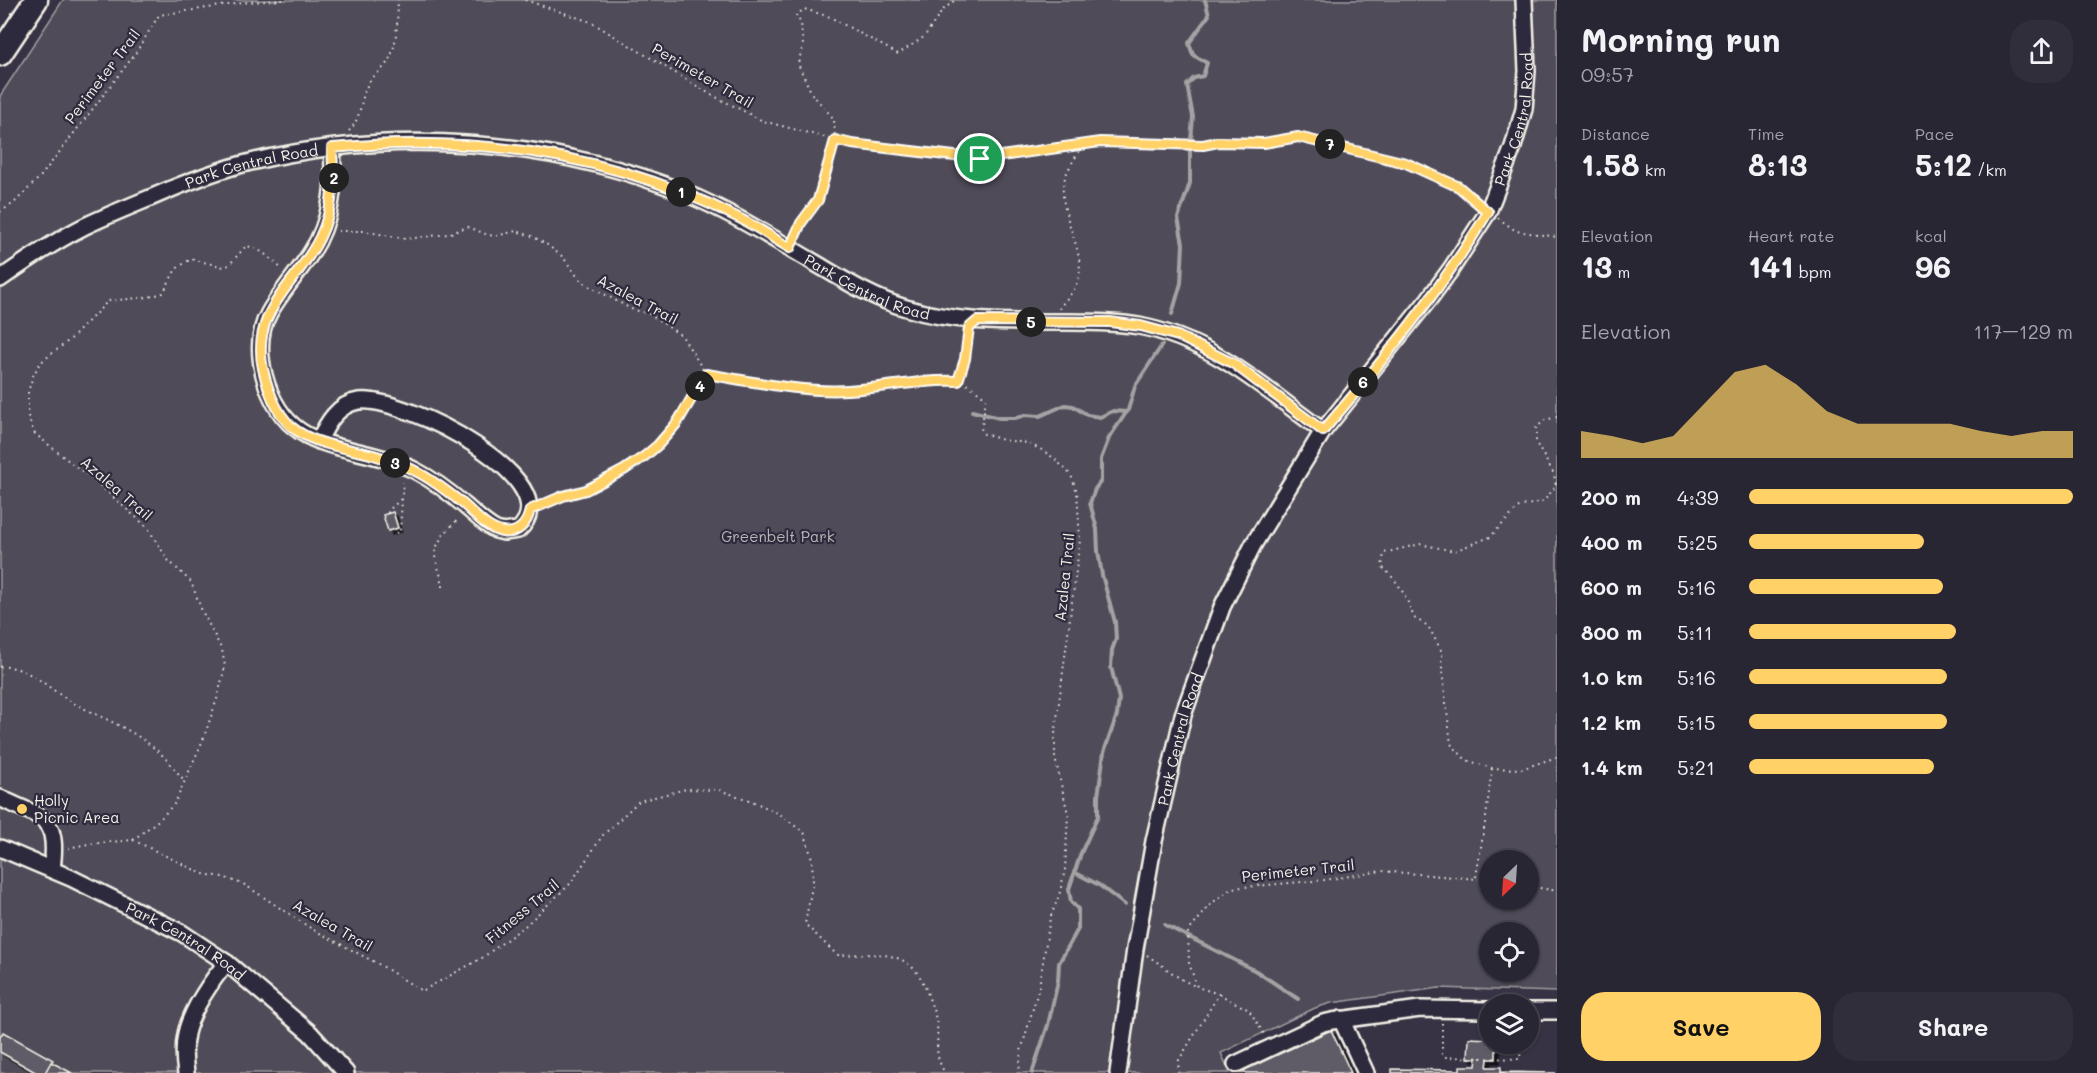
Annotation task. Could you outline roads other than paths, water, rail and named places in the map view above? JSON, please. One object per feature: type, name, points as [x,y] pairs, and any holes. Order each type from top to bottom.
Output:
[{"type":"highway","points":[[0,54],[36,0]]},
{"type":"street","name":"Park Central Road","points":[[1118,1073],[1148,871],[1181,723],[1222,607],[1253,545],[1323,431],[1434,292],[1488,212],[1513,147],[1524,109],[1527,71],[1524,0]]},
{"type":"street","name":"Park Central Road","points":[[0,279],[44,249],[84,226],[184,183],[250,162],[332,148],[442,143],[504,147],[550,153],[618,170],[684,193],[740,218],[860,290],[903,308],[932,315],[977,321],[1110,322],[1141,326],[1178,336],[1234,364],[1323,431]]},
{"type":"street","points":[[319,441],[334,415],[351,403],[367,401],[406,410],[444,425],[484,451],[519,484],[528,498],[530,510],[523,526],[514,532],[504,532],[489,526],[442,488],[410,468],[370,454],[319,441],[297,431],[284,418],[268,388],[262,366],[261,336],[264,323],[323,231],[333,193],[332,148]]},
{"type":"street","points":[[0,798],[50,824],[53,838],[52,869]]},
{"type":"street","name":"Park Central Road","points":[[0,848],[52,869],[182,933],[227,963],[310,1033],[346,1073]]},
{"type":"street","points":[[186,1073],[184,1043],[187,1024],[216,973],[227,963]]},
{"type":"street","points":[[1236,1064],[1323,1023],[1420,1009],[1479,1010]]},
{"type":"street","points":[[1539,1011],[1557,1011]]},
{"type":"street","points":[[1341,1019],[1366,1073]]},
{"type":"waterway","points":[[1172,314],[1181,283],[1183,244],[1178,218],[1190,183],[1193,117],[1187,85],[1194,78],[1203,76],[1207,63],[1193,55],[1189,43],[1209,15],[1205,0]]},
{"type":"waterway","points":[[1032,1073],[1048,1025],[1058,981],[1059,963],[1078,929],[1078,909],[1071,902],[1069,889],[1081,853],[1098,816],[1098,796],[1104,752],[1117,715],[1119,699],[1111,667],[1112,650],[1116,639],[1115,622],[1102,575],[1097,529],[1090,503],[1101,481],[1101,459],[1109,438],[1128,410],[1135,386],[1162,345]]},
{"type":"waterway","points":[[972,411],[999,418],[1040,416],[1065,405],[1073,406],[1087,415],[1100,417],[1113,411],[1127,412]]},
{"type":"waterway","points":[[1074,872],[1099,885],[1125,905]]},
{"type":"waterway","points":[[1165,925],[1256,971],[1298,999]]},
{"type":"place","name":"Holly Picnic Area","points":[[22,809]]},
{"type":"park label","name":"Greenbelt Park","points":[[778,536]]}]
